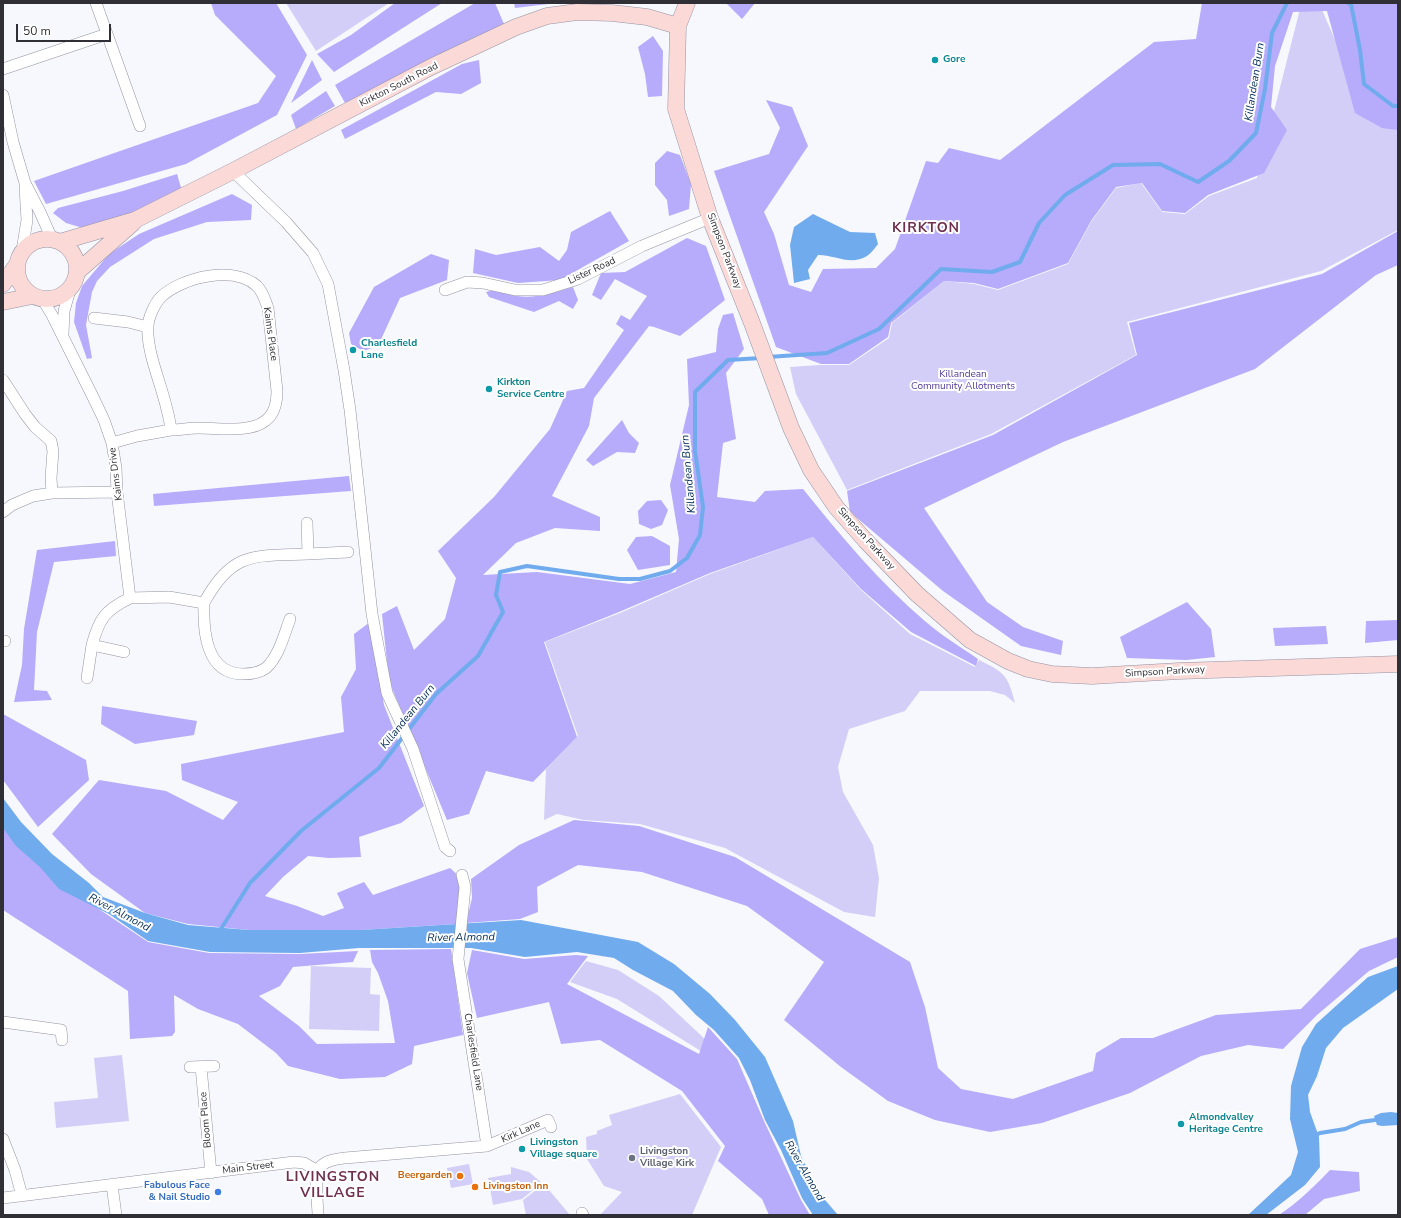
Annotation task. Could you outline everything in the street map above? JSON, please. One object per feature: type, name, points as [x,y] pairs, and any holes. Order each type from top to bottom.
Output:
[{"type":"main road","name":"Simpson Parkway","points":[[687,3],[678,26],[676,109],[710,218],[792,428],[811,470],[836,507],[865,540],[917,594],[970,640],[1008,661],[1028,669],[1052,674],[1092,676],[1180,671],[1398,664]]},
{"type":"main road","name":"Kirkton South Road","points":[[56,241],[135,220],[233,172],[431,67],[516,27],[547,16],[577,12],[612,13],[647,18],[678,26]]},
{"type":"main road","name":"Kirkton South Road","points":[[77,272],[135,220]]},
{"type":"main road","points":[[3,284],[16,266],[22,251],[30,244],[38,240],[56,241],[73,254],[77,264],[77,272],[70,290],[59,298],[51,300],[37,298],[3,302]]},
{"type":"main road","points":[[16,266],[16,272],[20,284],[25,291],[37,298]]},
{"type":"street","points":[[96,3],[140,126]]},
{"type":"street","points":[[3,69],[107,34]]},
{"type":"street","points":[[3,95],[13,142],[25,183],[56,241]]},
{"type":"street","points":[[233,172],[286,222],[313,253],[328,284],[350,410],[372,614],[387,693],[413,749],[445,847],[450,851]]},
{"type":"street","points":[[22,251],[27,220],[25,183]]},
{"type":"street","name":"Lister Road","points":[[445,290],[467,282],[483,283],[515,290],[543,290],[578,279],[642,246],[710,218]]},
{"type":"street","name":"Kaims Place","points":[[112,443],[137,436],[171,430],[198,428],[243,428],[265,422],[272,414],[276,403],[277,391],[268,308],[264,296],[257,287],[248,280],[225,274],[192,280],[177,285],[160,298],[150,315],[148,341],[169,416],[171,430]]},
{"type":"street","name":"Kaims Drive","points":[[63,336],[64,311],[70,290]]},
{"type":"street","name":"Kaims Drive","points":[[37,298],[63,336],[104,420],[112,443],[130,598]]},
{"type":"street","points":[[94,318],[128,322],[148,327]]},
{"type":"street","points":[[3,380],[35,427],[51,441],[53,451],[51,478],[52,493]]},
{"type":"street","points":[[3,512],[12,505],[33,496],[52,493],[117,492]]},
{"type":"street","points":[[307,523],[308,554]]},
{"type":"street","points":[[290,619],[273,659],[265,668],[253,674],[239,674],[225,670],[210,654],[205,637],[203,619],[204,603],[219,578],[241,561],[266,555],[348,552]]},
{"type":"street","points":[[88,678],[92,646],[97,627],[106,614],[120,603],[130,598],[169,597],[204,603]]},
{"type":"street","points":[[92,646],[124,652]]},
{"type":"street","name":"Charlesfield Lane","points":[[462,876],[465,887],[458,959],[488,1146]]},
{"type":"street","points":[[3,1022],[61,1030],[62,1040]]},
{"type":"street","name":"Bloom Place","points":[[212,1173],[196,1067],[214,1066]]},
{"type":"street","name":"Kirk Lane","points":[[488,1146],[548,1120],[551,1126]]},
{"type":"street","points":[[3,1139],[15,1170],[22,1196]]},
{"type":"street","points":[[318,1215],[316,1177],[321,1166],[327,1162],[345,1158],[488,1146]]},
{"type":"street","name":"Main Street","points":[[3,1198],[294,1162],[304,1163],[318,1171]]},
{"type":"street","points":[[112,1185],[116,1215]]},
{"type":"green space","points":[[286,3],[389,3],[316,51]]},
{"type":"green space","name":"Killandean Community Allotments","points":[[1300,9],[1322,10],[1360,97],[1398,109],[1398,230],[1321,271],[1127,322],[1136,355],[991,434],[847,490],[796,394],[790,367],[849,365],[889,338],[892,323],[944,281],[974,284],[998,290],[1068,264],[1091,222],[1116,188],[1141,183],[1162,212],[1185,214],[1209,196],[1257,178]]},
{"type":"green space","points":[[813,537],[861,590],[910,634],[975,667],[979,660],[1000,671],[1010,686],[1015,703],[1005,695],[990,691],[920,691],[905,711],[849,729],[838,767],[843,792],[873,845],[879,878],[875,917],[844,912],[725,848],[640,824],[584,820],[557,814],[544,820],[546,769],[578,736],[545,642],[620,613],[710,574]]},
{"type":"green space","points":[[586,961],[618,970],[659,996],[708,1042],[704,1053],[617,999],[570,982]]},
{"type":"green space","points":[[311,966],[371,968],[370,994],[380,995],[379,1031],[309,1029]]},
{"type":"green space","points":[[122,1055],[129,1121],[56,1128],[54,1102],[98,1098],[94,1058]]},
{"type":"green space","points":[[680,1094],[721,1147],[692,1215],[600,1215],[622,1192],[604,1186],[587,1159],[586,1137],[597,1134],[597,1131],[612,1125],[609,1115]]},
{"type":"green space","name":"Beergarden","points":[[469,1164],[473,1184],[451,1188],[447,1168]]},
{"type":"green space","points":[[511,1167],[529,1172],[542,1183],[522,1199],[493,1205],[488,1178],[511,1174]]},
{"type":"green space","points":[[544,1184],[570,1215],[526,1215],[523,1200]]},
{"type":"shaded area","points":[[211,3],[276,3],[307,55],[277,115],[186,164],[46,204],[34,181],[258,103],[276,76],[215,15]]},
{"type":"shaded area","points":[[395,3],[442,3],[334,72],[317,54],[351,35]]},
{"type":"shaded area","points":[[475,3],[495,3],[504,24],[345,103],[335,85]]},
{"type":"shaded area","points":[[514,3],[557,3],[515,8]]},
{"type":"shaded area","points":[[726,3],[755,3],[742,19]]},
{"type":"shaded area","points":[[1202,3],[1398,3],[1398,130],[1382,128],[1355,113],[1327,11],[1293,12],[1275,66],[1271,107],[1287,130],[1264,173],[1208,195],[1185,213],[1162,211],[1142,183],[1116,187],[1091,221],[1068,263],[998,289],[974,283],[944,281],[891,323],[888,337],[849,364],[821,364],[776,347],[714,171],[769,154],[780,128],[766,100],[792,107],[808,146],[764,212],[774,234],[789,285],[811,292],[823,269],[876,268],[895,249],[926,161],[938,163],[949,148],[1000,160],[1154,42],[1196,39]]},
{"type":"shaded area","points":[[653,36],[663,51],[662,96],[648,97],[645,74],[638,47]]},
{"type":"shaded area","points":[[312,60],[322,80],[291,103]]},
{"type":"shaded area","points":[[479,60],[481,83],[461,94],[436,92],[345,139],[341,130],[462,64]]},
{"type":"shaded area","points":[[326,91],[335,106],[296,129],[291,115]]},
{"type":"shaded area","points":[[667,151],[680,155],[691,184],[689,209],[669,216],[667,200],[655,185],[655,163]]},
{"type":"shaded area","points":[[177,174],[182,191],[130,215],[83,228],[66,223],[53,213],[58,208],[123,191]]},
{"type":"shaded area","points":[[232,194],[252,205],[251,220],[207,222],[154,239],[110,267],[97,281],[92,292],[86,325],[92,358],[87,359],[74,322],[76,303],[82,286],[109,254],[139,234]]},
{"type":"shaded area","points":[[610,211],[629,241],[560,280],[518,283],[473,273],[475,249],[496,255],[540,247],[559,261],[567,250],[571,232]]},
{"type":"shaded area","points":[[1398,231],[1398,265],[1376,275],[1255,369],[1063,442],[924,508],[987,602],[1023,627],[1063,641],[1061,655],[1021,646],[943,591],[850,512],[847,491],[993,435],[1137,355],[1129,323],[1322,274]]},
{"type":"shaded area","points":[[687,238],[706,246],[725,300],[680,336],[649,326],[594,398],[589,426],[552,496],[600,517],[600,531],[555,528],[516,543],[483,575],[537,572],[630,584],[676,572],[679,539],[670,485],[689,405],[687,359],[716,352],[718,329],[723,315],[733,313],[744,349],[726,373],[736,439],[723,443],[717,497],[755,502],[765,491],[803,489],[846,541],[877,575],[909,607],[932,627],[978,659],[976,666],[911,632],[861,589],[813,537],[710,573],[544,642],[577,737],[533,782],[486,771],[469,814],[447,820],[389,681],[382,614],[397,606],[414,650],[445,619],[456,578],[438,551],[494,497],[550,429],[567,391],[584,388],[624,330],[616,324],[621,315],[630,320],[647,296],[615,279],[601,300],[592,295],[601,273],[625,272]]},
{"type":"shaded area","points":[[431,254],[449,260],[447,280],[400,298],[378,346],[363,351],[351,344],[349,333],[374,287]]},
{"type":"shaded area","points":[[573,287],[578,300],[573,309],[559,301],[534,312],[489,297],[486,292],[494,291],[531,297]]},
{"type":"shaded area","points":[[622,420],[629,433],[639,443],[635,453],[617,452],[593,466],[586,460]]},
{"type":"shaded area","points":[[349,476],[351,491],[154,506],[153,494]]},
{"type":"shaded area","points":[[661,500],[668,510],[662,525],[651,529],[639,524],[638,511],[647,501]]},
{"type":"shaded area","points":[[652,536],[670,546],[670,565],[638,570],[627,550],[636,537]]},
{"type":"shaded area","points":[[115,541],[116,556],[54,562],[37,632],[34,690],[47,691],[52,700],[14,702],[22,665],[24,629],[37,550]]},
{"type":"shaded area","points":[[1187,602],[1211,629],[1215,657],[1186,660],[1127,658],[1120,637]]},
{"type":"shaded area","points":[[1398,620],[1398,640],[1365,643],[1366,621]]},
{"type":"shaded area","points":[[370,622],[384,705],[424,806],[401,823],[359,837],[361,857],[329,858],[308,856],[283,877],[265,896],[323,916],[344,908],[337,893],[364,882],[373,895],[450,868],[460,877],[461,883],[456,924],[361,930],[249,930],[188,924],[145,913],[91,874],[52,834],[99,780],[166,791],[223,820],[238,802],[182,780],[181,764],[344,732],[341,697],[356,669],[354,634]]},
{"type":"shaded area","points":[[1326,626],[1328,644],[1275,646],[1273,628]]},
{"type":"shaded area","points":[[102,706],[197,721],[194,735],[135,744],[101,724]]},
{"type":"shaded area","points":[[3,714],[86,760],[89,780],[38,827],[3,780]]},
{"type":"shaded area","points":[[3,815],[78,895],[148,942],[209,953],[300,954],[358,951],[353,962],[293,967],[280,986],[259,996],[299,1026],[317,1044],[395,1043],[388,1001],[378,973],[372,962],[370,950],[451,949],[463,1035],[414,1046],[412,1064],[385,1077],[340,1079],[288,1066],[276,1053],[238,1024],[198,1009],[174,995],[175,1032],[172,1036],[130,1039],[128,991],[3,910]]},
{"type":"shaded area","points":[[574,820],[639,826],[735,857],[910,962],[925,1007],[938,1068],[961,1089],[1013,1099],[1093,1071],[1096,1053],[1121,1038],[1153,1038],[1216,1015],[1301,1009],[1360,949],[1398,937],[1398,957],[1369,971],[1317,1015],[1283,1049],[1248,1045],[1201,1056],[1130,1093],[1042,1123],[990,1132],[935,1120],[888,1101],[841,1067],[784,1020],[824,962],[747,906],[642,872],[578,865],[537,887],[538,912],[520,919],[466,923],[472,898],[471,879],[519,845]]},
{"type":"shaded area","points":[[472,950],[524,959],[576,955],[588,956],[567,984],[699,1054],[708,1027],[737,1059],[764,1121],[801,1200],[810,1215],[769,1215],[762,1199],[718,1161],[725,1146],[682,1091],[600,1040],[561,1044],[549,1002],[477,1018],[467,973]]},
{"type":"shaded area","points":[[1330,1170],[1359,1172],[1360,1191],[1324,1199],[1305,1215],[1279,1215],[1306,1194]]},
{"type":"water","points":[[813,214],[850,232],[875,233],[878,244],[867,256],[861,259],[849,260],[818,255],[808,270],[810,279],[794,283],[790,245],[794,227]]},
{"type":"water","name":"River Almond","points":[[3,798],[21,822],[52,854],[89,883],[103,897],[145,913],[188,925],[249,930],[361,930],[521,920],[638,942],[674,964],[710,994],[735,1020],[765,1057],[793,1121],[801,1156],[819,1193],[838,1215],[813,1215],[802,1198],[781,1150],[765,1120],[750,1080],[739,1058],[714,1030],[696,1015],[673,991],[614,958],[577,952],[525,957],[471,948],[359,948],[300,953],[210,952],[148,941],[109,914],[59,889],[40,867],[16,846],[3,828]]},
{"type":"water","points":[[1398,966],[1398,989],[1343,1028],[1326,1048],[1317,1076],[1308,1095],[1310,1112],[1319,1137],[1320,1167],[1305,1185],[1266,1215],[1248,1215],[1291,1175],[1298,1152],[1290,1119],[1291,1086],[1302,1047],[1316,1024],[1368,977]]},
{"type":"water","points":[[1381,1113],[1398,1113],[1398,1125],[1377,1125],[1374,1116]]},
{"type":"waterway","name":"Killandean Burn","points":[[768,357],[827,353],[879,329],[941,269],[992,272],[1020,262],[1039,223],[1065,195],[1113,165],[1160,164],[1198,182],[1229,161],[1256,133],[1265,89],[1272,33],[1287,3]]},
{"type":"waterway","name":"Killandean Burn","points":[[1348,3],[1351,4],[1360,50],[1364,84],[1393,106],[1398,106]]},
{"type":"waterway","name":"Killandean Burn","points":[[219,932],[250,883],[301,831],[379,768],[436,694],[478,656],[503,612],[496,595],[500,572],[527,566],[619,579],[640,579],[670,571],[687,558],[700,535],[703,507],[695,451],[695,392],[728,360],[761,358]]},
{"type":"waterway","points":[[1314,1136],[1320,1133],[1345,1129],[1361,1122],[1375,1120]]},
{"type":"place","name":"Gore","points":[[935,60]]},
{"type":"place","name":"Charlesfield Lane","points":[[353,350]]},
{"type":"place","name":"Kirkton Service Centre","points":[[489,389]]},
{"type":"place","name":"Almondvalley Heritage Centre","points":[[1181,1124]]},
{"type":"place","name":"Livingston Village square","points":[[522,1149]]},
{"type":"place","name":"Livingston Village Kirk","points":[[632,1158]]},
{"type":"place","name":"Beergarden","points":[[460,1176]]},
{"type":"place","name":"Livingston Inn","points":[[475,1187]]},
{"type":"place","name":"Fabulous Face & Nail Studio","points":[[218,1192]]},
{"type":"district","name":"KIRKTON","points":[[926,229]]},
{"type":"district","name":"LIVINGSTON VILLAGE","points":[[333,1186]]}]
